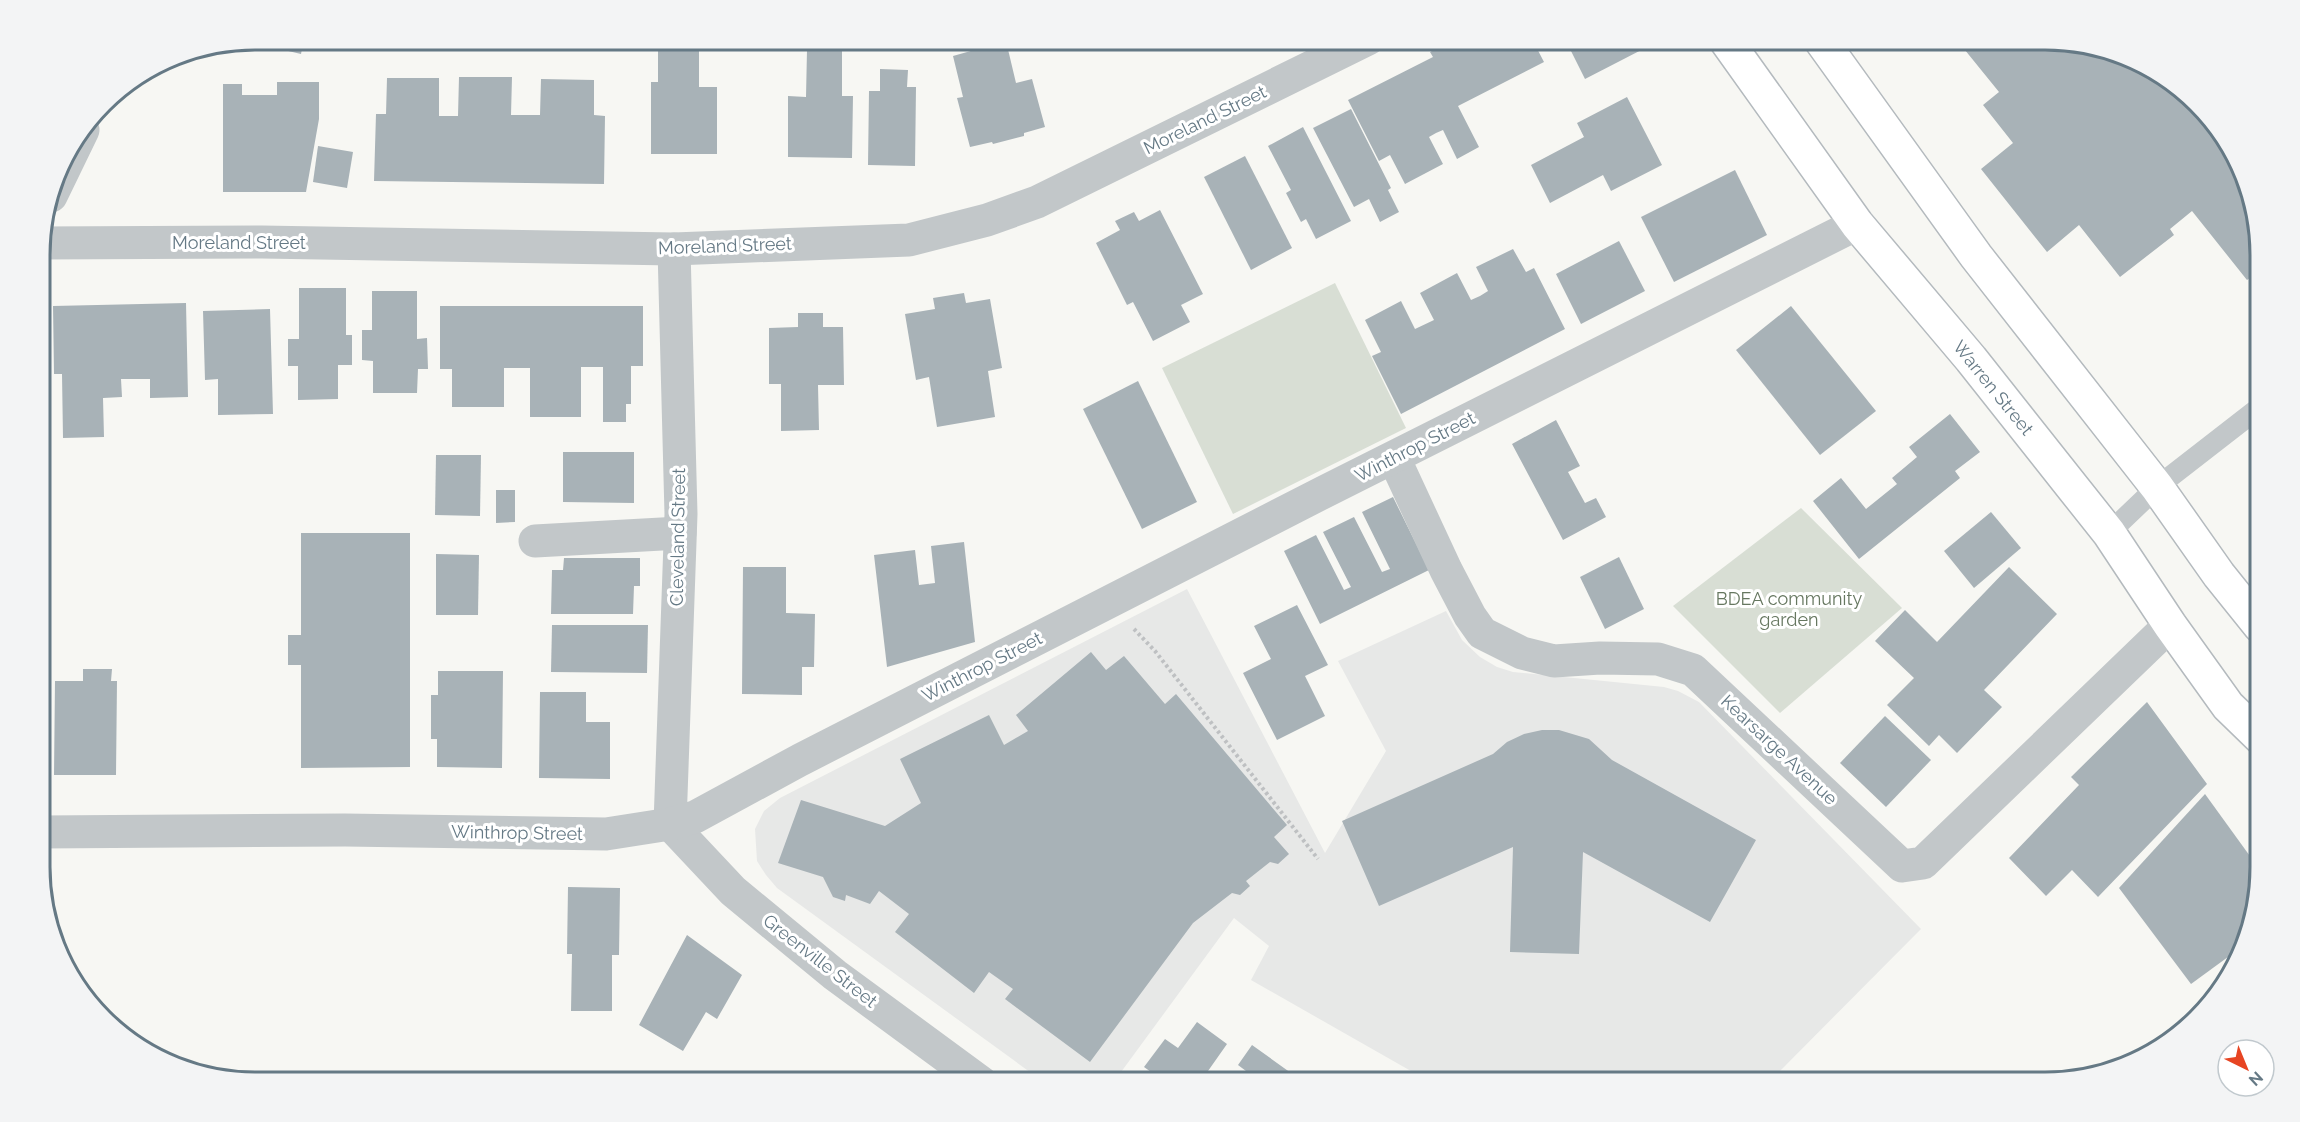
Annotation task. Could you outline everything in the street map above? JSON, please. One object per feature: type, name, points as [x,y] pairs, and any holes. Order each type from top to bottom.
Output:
[{"type":"main road","name":"Warren Street","points":[[1733,50],[1857,225],[1978,368],[2109,534],[2228,706],[2250,727]]},
{"type":"main road","points":[[1828,50],[1976,256],[2157,488],[2219,575],[2250,614]]},
{"type":"main road","points":[[2228,706],[2250,743]]},
{"type":"street","name":"Moreland Street","points":[[50,243],[262,242],[674,249],[909,240],[987,220],[1037,202],[1346,50]]},
{"type":"street","name":"Winthrop Street","points":[[50,832],[345,830],[606,834],[670,824],[695,817],[800,760],[1109,602],[1857,225]]},
{"type":"street","name":"Cleveland Street","points":[[670,824],[680,533],[674,249]]},
{"type":"street","name":"Kearsarge Avenue","points":[[1394,458],[1446,570],[1470,616],[1482,633],[1522,653],[1554,661],[1658,659],[1693,670],[1902,866],[1923,863],[2170,625]]},
{"type":"street","points":[[535,541],[680,533]]},
{"type":"street","name":"Greenville Street","points":[[670,824],[733,891],[835,975],[967,1072]]},
{"type":"lane","points":[[2109,534],[2157,488],[2250,415]]},
{"type":"path","points":[[1109,602],[1155,651],[1318,859]]},
{"type":"shaded area","points":[[1187,589],[1325,853],[1386,751],[1338,661],[1446,611],[1462,640],[1480,657],[1497,667],[1513,672],[1664,687],[1678,691],[1699,702],[1921,929],[1779,1072],[1413,1072],[1251,980],[1269,946],[1234,918],[1121,1072],[1030,1072],[777,888],[757,861],[755,829],[764,811],[780,798]]},
{"type":"green space","points":[[1335,283],[1406,428],[1233,514],[1162,368]]},
{"type":"green space","name":"BDEA community garden","points":[[1801,508],[1902,608],[1780,713],[1673,606]]},
{"type":"building","points":[[284,50],[302,50],[301,54]]},
{"type":"building","points":[[658,50],[699,50],[699,87],[717,87],[717,154],[651,154],[651,82],[658,82]]},
{"type":"building","points":[[807,50],[842,51],[842,96],[853,96],[852,158],[788,157],[788,96],[806,97]]},
{"type":"building","points":[[974,50],[1008,50],[1016,83],[1032,79],[1045,127],[1024,133],[1024,136],[970,147],[957,98],[963,97],[953,56]]},
{"type":"building","points":[[1434,50],[1538,50],[1544,62],[1458,106],[1479,147],[1457,159],[1443,130],[1436,133],[1429,137],[1443,164],[1405,184],[1390,155],[1379,161],[1348,100],[1433,57],[1430,52]]},
{"type":"building","points":[[1570,50],[1641,50],[1585,79]]},
{"type":"building","points":[[1965,50],[2073,51],[2099,56],[2124,65],[2160,84],[2191,109],[2223,152],[2235,176],[2244,201],[2249,227],[2250,278],[2247,280],[2192,211],[2170,229],[2174,235],[2120,277],[2079,225],[2047,252],[1981,169],[2013,143],[1983,105],[1999,92]]},
{"type":"building","points":[[880,69],[908,70],[907,87],[916,87],[915,166],[868,165],[869,91],[880,91]]},
{"type":"building","points":[[459,77],[512,77],[511,115],[540,115],[541,79],[594,80],[594,115],[605,116],[604,184],[374,181],[376,114],[386,114],[387,78],[439,78],[439,116],[458,116]]},
{"type":"building","points":[[277,82],[319,82],[319,119],[306,192],[223,192],[223,84],[242,84],[242,95],[277,95]]},
{"type":"building","points":[[1627,97],[1662,165],[1611,191],[1603,175],[1550,203],[1531,165],[1584,137],[1577,123]]},
{"type":"building","points":[[1351,109],[1391,188],[1388,190],[1399,212],[1380,222],[1369,199],[1354,207],[1313,128]]},
{"type":"building","points":[[1303,127],[1351,221],[1316,239],[1306,219],[1301,222],[1286,193],[1291,190],[1268,146]]},
{"type":"building","points":[[318,146],[353,152],[347,188],[313,182]]},
{"type":"building","points":[[1245,156],[1292,248],[1251,270],[1204,177]]},
{"type":"building","points":[[1735,170],[1767,235],[1674,282],[1641,217]]},
{"type":"building","points":[[1160,210],[1203,294],[1181,305],[1190,322],[1153,341],[1133,302],[1127,305],[1096,243],[1120,230],[1115,221],[1134,212],[1139,221]]},
{"type":"building","points":[[1619,241],[1645,291],[1581,324],[1556,274]]},
{"type":"building","points":[[1513,249],[1526,272],[1534,268],[1565,329],[1401,414],[1372,356],[1381,352],[1365,320],[1401,301],[1415,329],[1434,320],[1420,293],[1457,273],[1471,300],[1480,296],[1488,291],[1476,267]]},
{"type":"building","points":[[299,288],[346,288],[346,335],[352,335],[352,365],[338,365],[338,399],[298,400],[298,366],[288,366],[288,339],[299,339]]},
{"type":"building","points":[[372,291],[417,291],[417,339],[427,338],[428,369],[418,369],[417,393],[373,393],[373,361],[362,360],[362,330],[372,330]]},
{"type":"building","points":[[964,293],[966,303],[990,299],[1002,368],[988,371],[995,417],[937,427],[929,377],[916,380],[905,314],[935,309],[933,298]]},
{"type":"building","points":[[186,303],[188,397],[150,398],[150,379],[121,379],[122,397],[103,398],[104,437],[63,438],[62,374],[54,374],[53,306]]},
{"type":"building","points":[[440,306],[643,306],[643,366],[631,366],[631,404],[626,404],[626,422],[603,422],[603,367],[581,367],[581,417],[530,417],[530,368],[504,368],[504,407],[452,407],[452,369],[440,369]]},
{"type":"building","points":[[1791,306],[1876,411],[1820,455],[1736,350]]},
{"type":"building","points":[[270,309],[273,414],[218,415],[218,379],[205,380],[203,311]]},
{"type":"building","points":[[798,313],[823,313],[823,327],[843,327],[844,385],[818,385],[819,430],[781,431],[781,384],[769,384],[769,328],[798,327]]},
{"type":"building","points":[[1138,381],[1197,502],[1142,529],[1083,409]]},
{"type":"building","points":[[1950,414],[1980,452],[1955,471],[1960,478],[1859,559],[1813,501],[1841,478],[1866,509],[1897,484],[1892,478],[1917,457],[1909,447]]},
{"type":"building","points":[[1556,420],[1580,466],[1568,472],[1585,503],[1596,498],[1606,517],[1563,540],[1512,444]]},
{"type":"building","points":[[563,452],[634,452],[634,503],[563,502]]},
{"type":"building","points":[[436,455],[481,455],[480,516],[435,515]]},
{"type":"building","points":[[496,490],[515,490],[515,522],[496,523]]},
{"type":"building","points":[[1393,497],[1429,570],[1320,624],[1284,551],[1316,535],[1344,590],[1351,587],[1323,532],[1354,517],[1382,572],[1390,569],[1362,512]]},
{"type":"building","points":[[1991,512],[2021,548],[1974,588],[1944,551]]},
{"type":"building","points":[[301,533],[410,533],[410,767],[301,768],[301,665],[288,665],[288,635],[301,635]]},
{"type":"building","points":[[964,542],[975,642],[887,667],[874,555],[915,550],[919,585],[935,583],[931,546]]},
{"type":"building","points":[[436,554],[479,555],[478,615],[436,615]]},
{"type":"building","points":[[1619,557],[1644,609],[1605,629],[1580,577]]},
{"type":"building","points":[[564,558],[640,558],[640,586],[634,586],[633,614],[551,614],[552,570],[563,570]]},
{"type":"building","points":[[743,567],[786,567],[786,613],[815,614],[814,667],[802,667],[802,695],[742,694]]},
{"type":"building","points":[[2009,567],[2057,614],[1984,690],[2002,707],[1957,753],[1939,735],[1929,746],[1887,705],[1914,678],[1875,641],[1905,610],[1937,642]]},
{"type":"building","points":[[1297,605],[1328,665],[1305,676],[1325,716],[1277,740],[1243,673],[1271,659],[1254,626]]},
{"type":"building","points":[[552,625],[648,625],[647,673],[551,672]]},
{"type":"building","points":[[1091,652],[1106,670],[1124,656],[1165,704],[1176,694],[1287,825],[1274,837],[1289,854],[1278,864],[1270,862],[1246,881],[1250,886],[1240,895],[1232,893],[1193,923],[1090,1062],[1005,999],[1013,989],[989,972],[974,993],[895,932],[909,914],[879,891],[870,904],[846,895],[845,901],[833,897],[823,877],[778,863],[801,800],[885,826],[921,803],[900,759],[989,715],[1004,745],[1028,731],[1016,715]]},
{"type":"building","points":[[83,669],[112,669],[111,681],[117,681],[116,775],[54,775],[55,681],[83,681]]},
{"type":"building","points":[[438,671],[503,671],[502,768],[437,767],[437,739],[431,739],[431,695],[438,695]]},
{"type":"building","points":[[540,692],[586,692],[586,722],[610,722],[610,779],[539,778]]},
{"type":"building","points":[[2147,702],[2207,784],[2098,897],[2072,870],[2046,896],[2009,858],[2079,785],[2071,777]]},
{"type":"building","points":[[1885,716],[1931,760],[1886,807],[1840,763]]},
{"type":"building","points":[[1542,730],[1559,730],[1589,739],[1612,760],[1756,840],[1710,922],[1583,852],[1579,954],[1510,952],[1513,847],[1379,906],[1342,821],[1493,754],[1507,742],[1524,734]]},
{"type":"building","points":[[2205,794],[2250,856],[2249,895],[2244,921],[2230,955],[2191,984],[2119,888]]},
{"type":"building","points":[[568,887],[620,888],[619,955],[612,955],[612,1011],[571,1011],[572,954],[567,954]]},
{"type":"building","points":[[687,935],[742,975],[717,1019],[706,1012],[683,1051],[639,1025]]},
{"type":"building","points":[[1197,1022],[1227,1044],[1209,1072],[1151,1072],[1144,1067],[1165,1039],[1178,1048]]},
{"type":"building","points":[[1252,1045],[1290,1072],[1245,1072],[1238,1065]]}]
